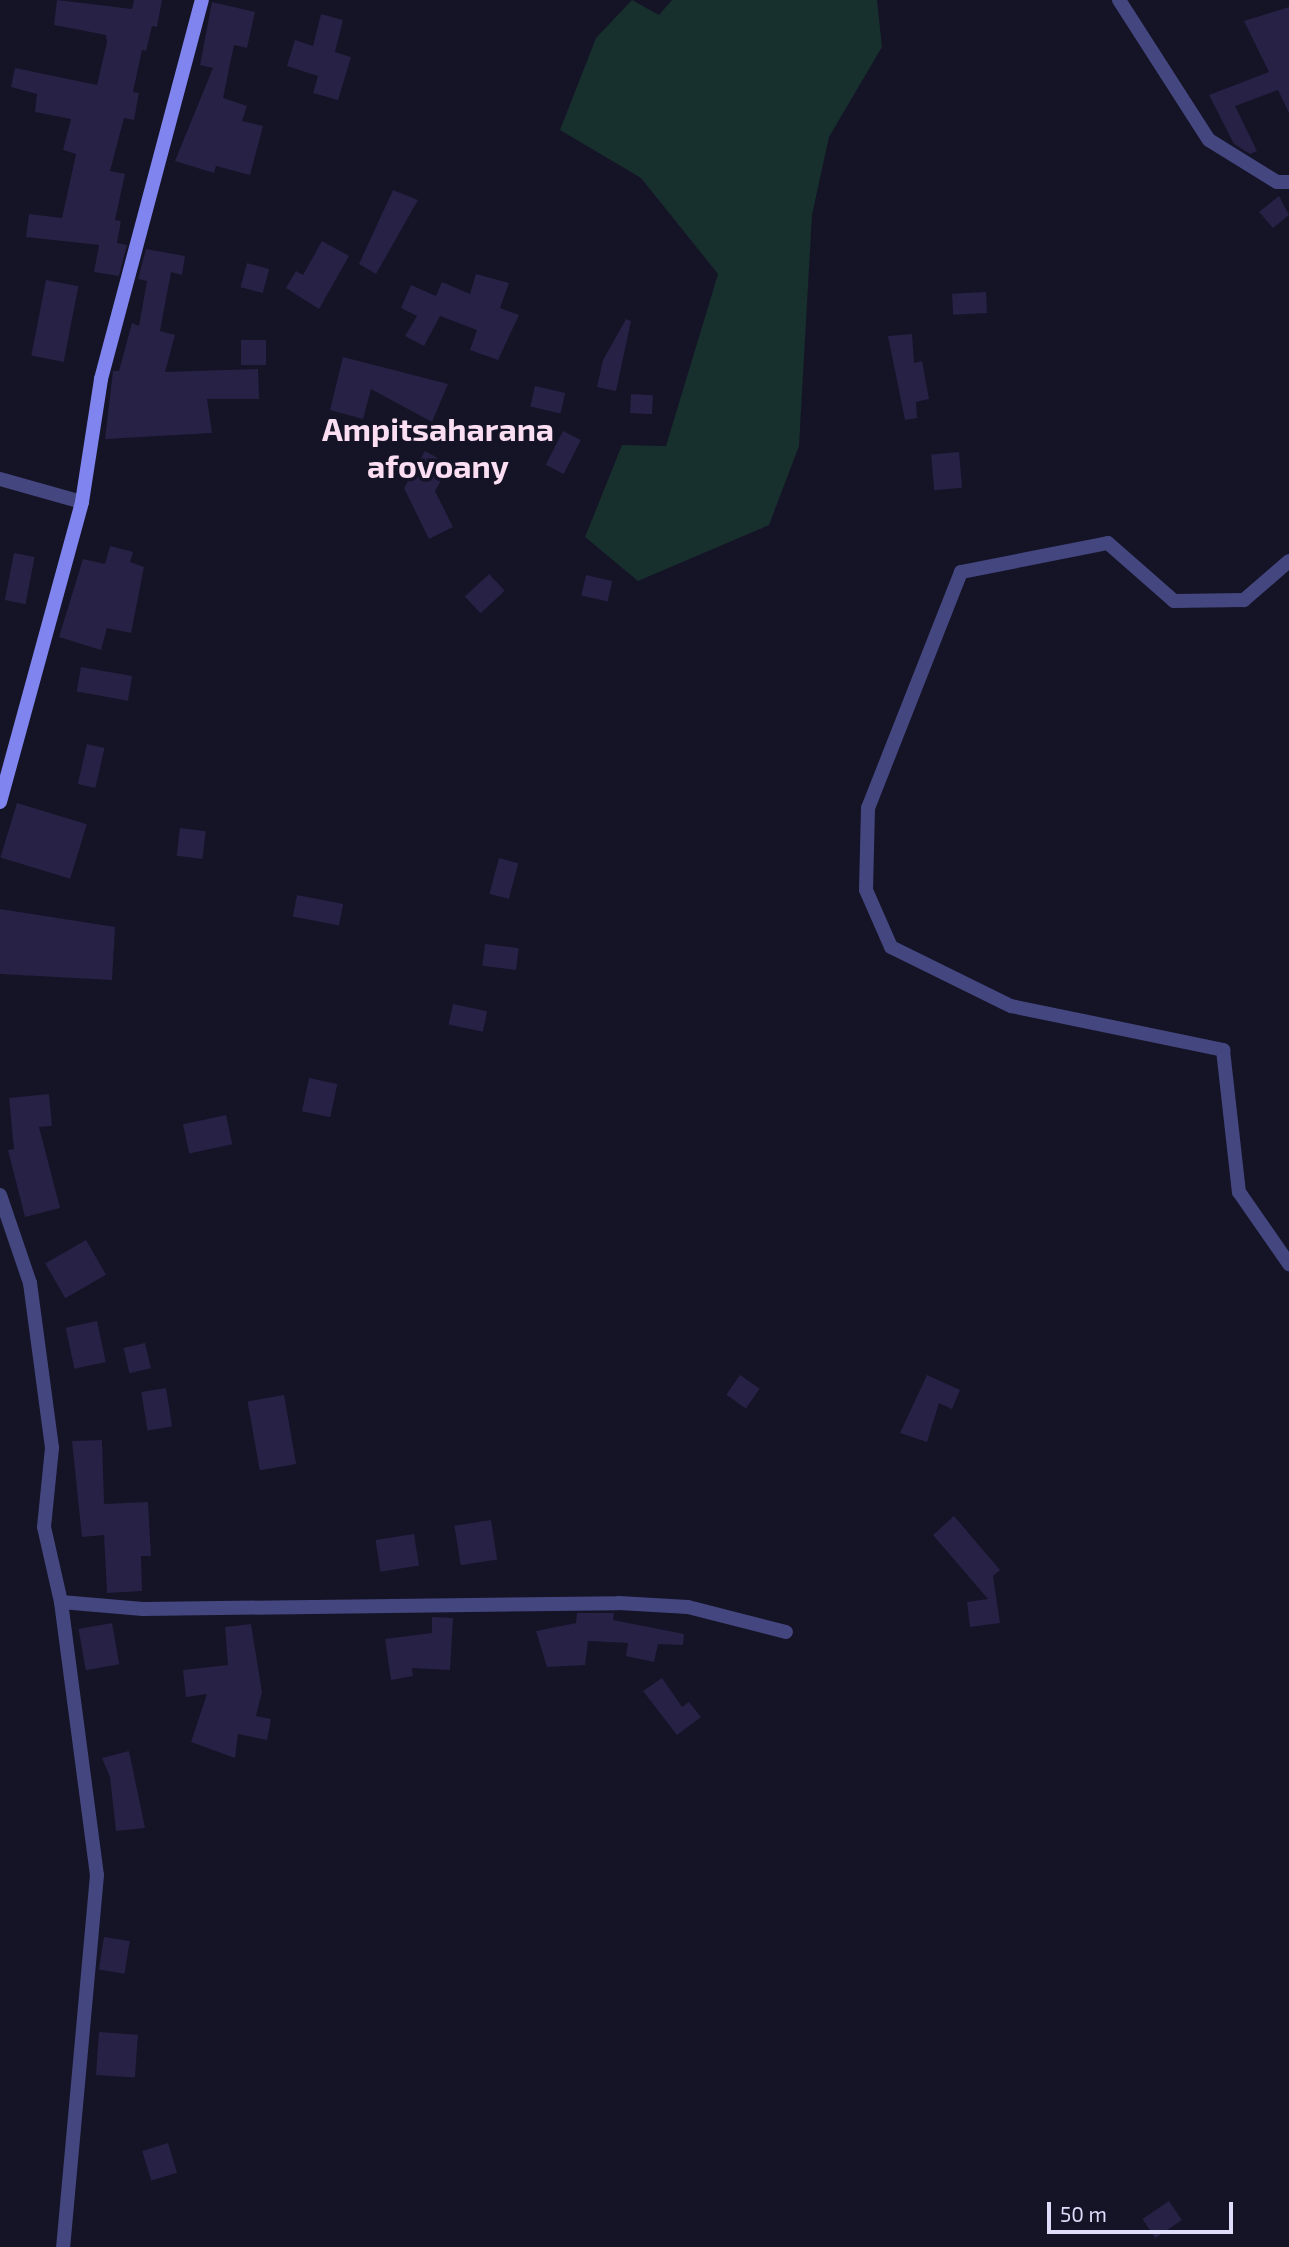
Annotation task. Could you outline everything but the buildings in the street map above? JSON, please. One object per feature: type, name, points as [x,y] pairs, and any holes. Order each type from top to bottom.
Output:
[{"type":"main road","points":[[0,802],[82,502],[101,379],[202,0]]},
{"type":"street","points":[[1119,0],[1209,140],[1277,181],[1289,182]]},
{"type":"street","points":[[0,479],[82,502]]},
{"type":"street","points":[[1289,561],[1244,600],[1174,601],[1108,543],[961,572],[868,807],[866,890],[891,947],[1011,1006],[1223,1051],[1238,1192],[1289,1264]]},
{"type":"street","points":[[0,1195],[30,1283],[52,1448],[44,1527],[61,1602],[97,1875],[64,2245]]},
{"type":"street","points":[[61,1602],[143,1609],[619,1603],[688,1607],[786,1632]]},
{"type":"green space","points":[[632,0],[659,15],[672,0],[877,0],[882,47],[829,137],[812,215],[799,446],[769,525],[638,581],[585,537],[622,445],[666,446],[718,274],[641,178],[560,130],[596,38]]},
{"type":"district","name":"Ampitsaharana afovoany","points":[[438,448]]}]
